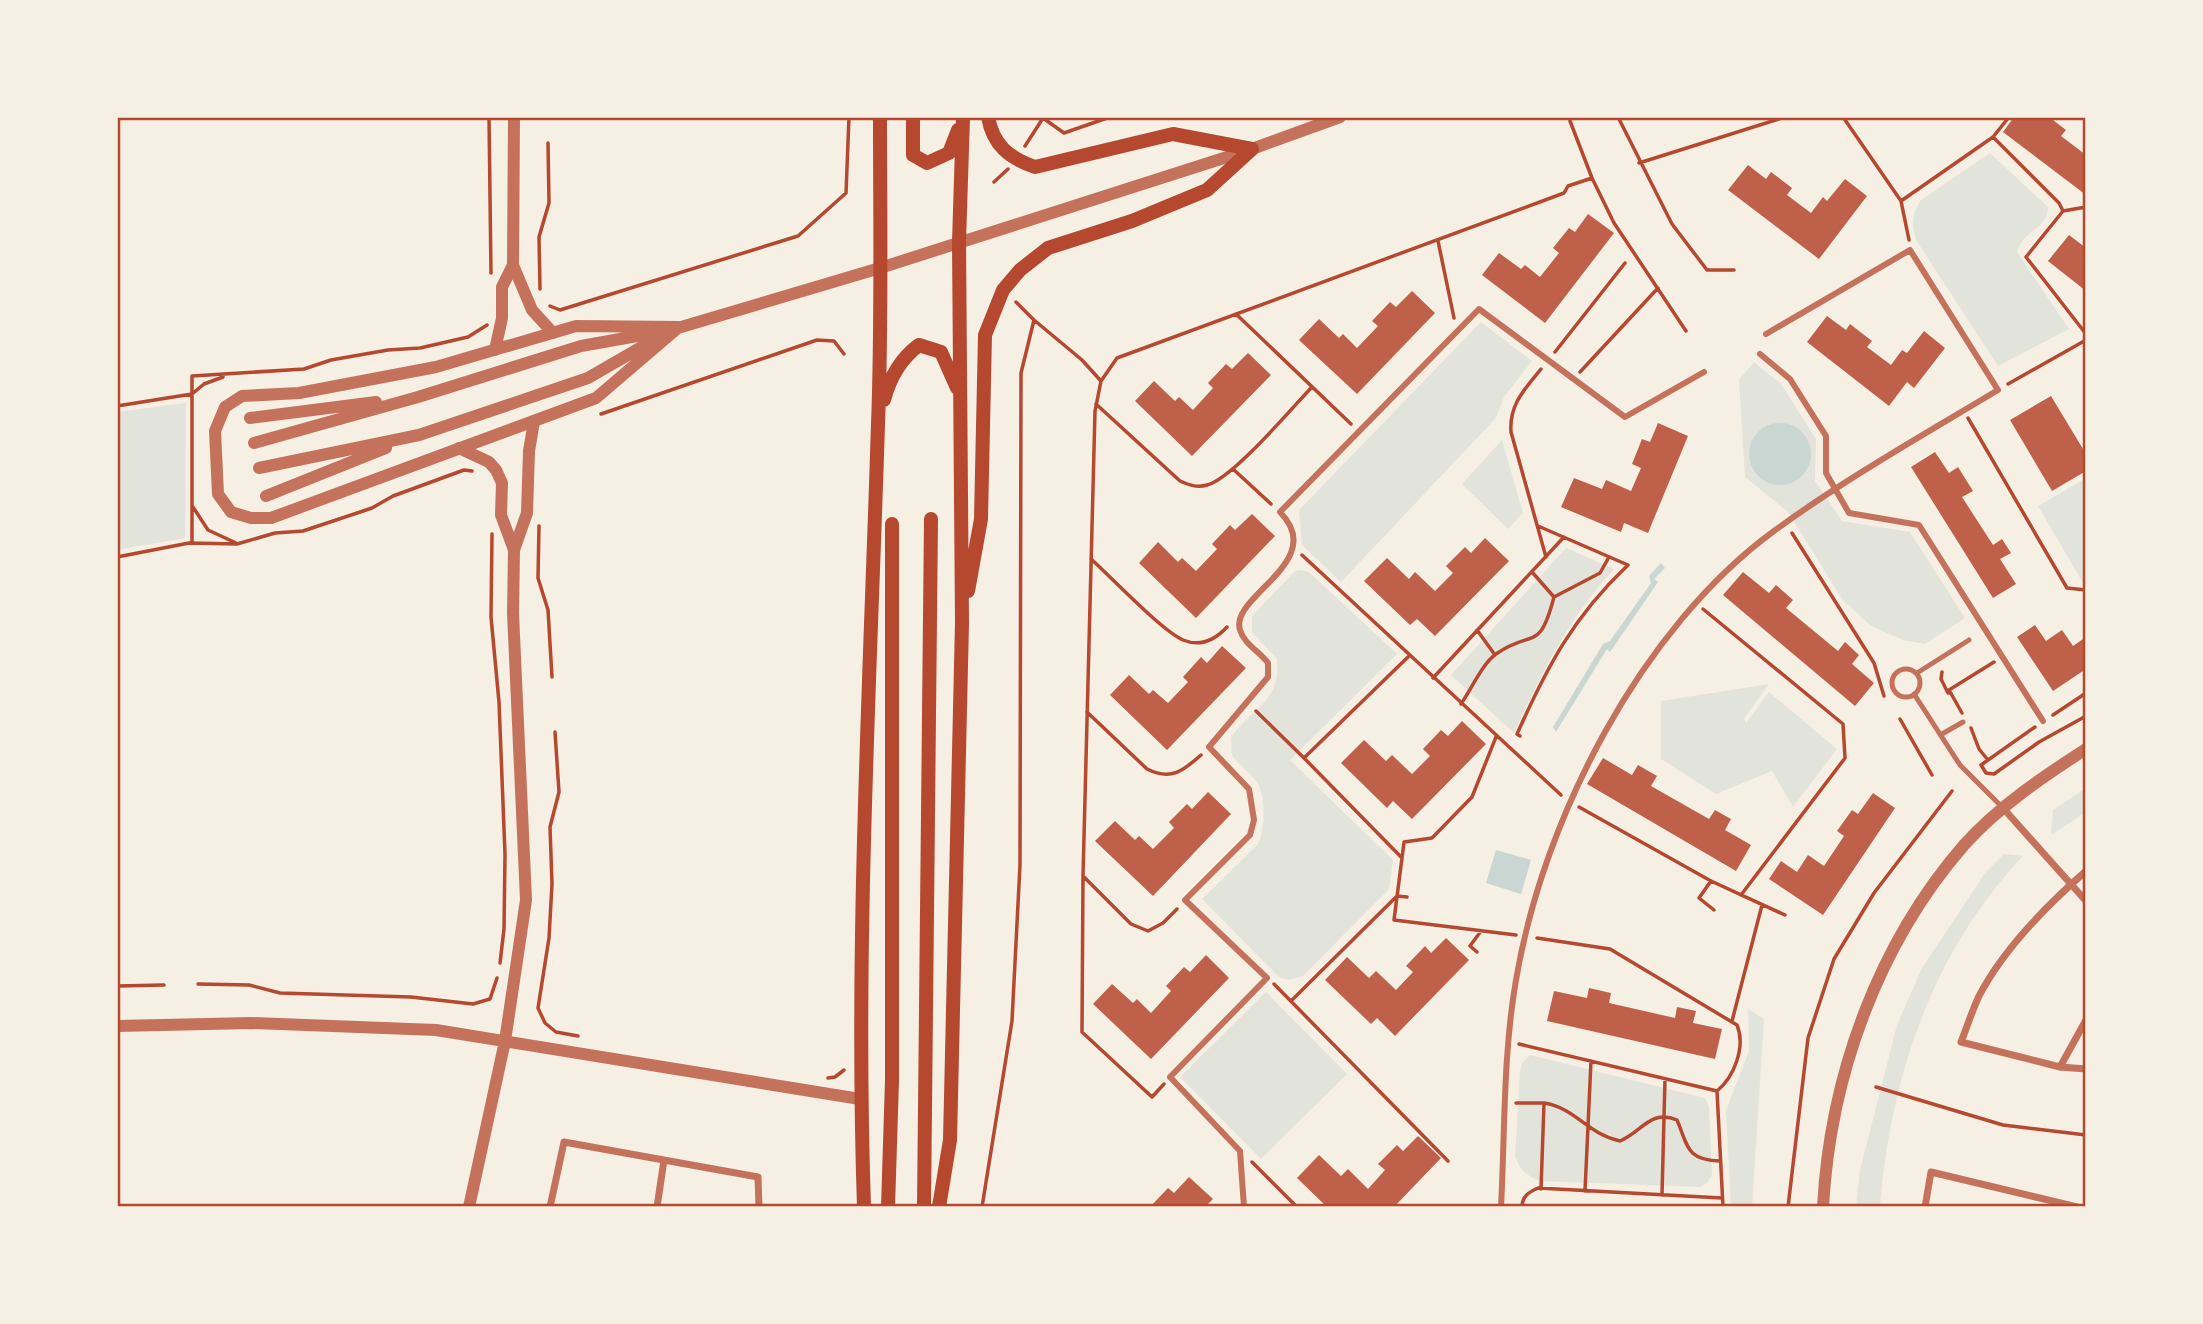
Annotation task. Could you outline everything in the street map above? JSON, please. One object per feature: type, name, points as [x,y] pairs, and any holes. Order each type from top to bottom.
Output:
[{"type":"main road","points":[[864,1207],[860,1100],[864,815],[878,420],[880,117]]},
{"type":"main road","points":[[913,117],[913,155],[927,163],[949,153],[963,117]]},
{"type":"main road","points":[[939,1207],[950,1140],[962,623],[960,242],[963,117]]},
{"type":"main road","points":[[988,117],[991,137],[1016,161],[1035,167],[1173,134],[1252,149]]},
{"type":"main road","points":[[962,623],[981,519],[985,335],[1003,290],[1020,270],[1048,248],[1132,221],[1207,190],[1252,149]]},
{"type":"main road","points":[[878,420],[889,383],[905,355],[919,345],[941,352],[961,396]]},
{"type":"main road","points":[[925,1207],[931,519]]},
{"type":"main road","points":[[888,1207],[892,1080],[892,524]]},
{"type":"street","points":[[514,117],[513,265],[532,310],[553,333]]},
{"type":"street","points":[[254,443],[418,397],[581,346],[675,328],[880,268],[1252,149],[1340,117]]},
{"type":"street","points":[[1502,1207],[1510,1041],[1516,980],[1546,860],[1568,801],[1647,667],[1714,583],[1773,532],[1881,460],[1998,390],[1910,250],[1766,334]]},
{"type":"street","points":[[495,350],[502,318],[502,287],[513,265]]},
{"type":"street","points":[[1244,1207],[1240,1151],[1170,1077],[1267,978],[1185,900],[1250,835],[1254,820],[1249,789],[1209,747],[1264,687],[1269,670],[1264,657],[1240,630],[1239,619],[1244,609],[1288,563],[1292,545],[1288,520],[1280,512],[1479,309],[1625,417],[1704,372]]},
{"type":"street","points":[[576,326],[675,328],[596,398],[271,518],[251,518],[231,512],[218,494],[215,431],[225,407],[242,396],[312,390],[436,367],[576,326]]},
{"type":"street","points":[[266,496],[419,435],[588,378],[675,328]]},
{"type":"street","points":[[1760,354],[1790,379],[1826,436],[1826,473],[1849,513],[1919,525],[2043,721]]},
{"type":"street","points":[[250,418],[418,397]]},
{"type":"street","points":[[470,1207],[506,1041],[526,900],[513,613],[514,550],[527,513],[530,442],[534,421]]},
{"type":"street","points":[[259,468],[419,435]]},
{"type":"street","points":[[459,448],[489,462],[496,470],[502,483],[501,515],[514,550]]},
{"type":"street","points":[[1824,1207],[1833,1121],[1843,1072],[1878,982],[1903,934],[1965,845],[2003,808],[2086,749]]},
{"type":"street","points":[[2003,808],[2086,901]]},
{"type":"street","points":[[2086,871],[2051,902],[2012,948],[1980,995],[1961,1042],[2060,1067],[2086,1069]]},
{"type":"street","points":[[2060,1067],[2086,1020]]},
{"type":"street","points":[[117,1026],[250,1023],[408,1029],[506,1041],[860,1100]]},
{"type":"street","points":[[550,1207],[564,1142],[758,1177],[759,1207]]},
{"type":"street","points":[[657,1207],[664,1160]]},
{"type":"street","points":[[1925,1207],[1931,1172],[2048,1204],[2077,1207]]},
{"type":"lane","points":[[1917,673],[1969,640]]},
{"type":"lane","points":[[1900,696],[1891,684],[1893,675],[1906,668],[1917,673]]},
{"type":"lane","points":[[1914,694],[1920,684],[1917,673]]},
{"type":"lane","points":[[1894,701],[1900,696],[1914,694]]},
{"type":"lane","points":[[1914,694],[1960,765],[2003,808]]},
{"type":"lane","points":[[1942,734],[1963,722]]},
{"type":"path","points":[[489,117],[491,276]]},
{"type":"path","points":[[544,301],[560,310],[798,236],[846,192],[849,117]]},
{"type":"path","points":[[1016,161],[1042,118],[1064,133],[1110,117]]},
{"type":"path","points":[[1618,117],[1672,224],[1707,270],[1734,270]]},
{"type":"path","points":[[1639,163],[1785,117]]},
{"type":"path","points":[[1843,117],[1901,201],[1910,250]]},
{"type":"path","points":[[1901,201],[1993,137],[2009,117]]},
{"type":"path","points":[[1570,121],[1592,178],[1614,223],[1686,331]]},
{"type":"path","points":[[1993,137],[2059,203],[2063,211]]},
{"type":"path","points":[[540,294],[540,237],[549,203],[548,143]]},
{"type":"path","points":[[1170,1077],[1152,1097],[1082,1032],[1091,559],[1096,404],[1101,381],[1117,358],[1438,242],[1564,193],[1568,186],[1592,178]]},
{"type":"path","points":[[2086,207],[2063,211],[2026,257],[2086,334]]},
{"type":"path","points":[[1438,242],[1457,331]]},
{"type":"path","points":[[1546,556],[1511,432],[1510,418],[1515,402],[1625,263]]},
{"type":"path","points":[[1574,379],[1658,288]]},
{"type":"path","points":[[1003,290],[1034,320],[1082,359],[1101,381]]},
{"type":"path","points":[[192,543],[192,376],[304,369],[331,360],[420,348],[468,337],[487,325],[493,314]]},
{"type":"path","points":[[1236,314],[1359,432]]},
{"type":"path","points":[[982,1207],[1012,1021],[1020,864],[1021,373],[1034,320]]},
{"type":"path","points":[[597,415],[817,340],[834,341],[844,354]]},
{"type":"path","points":[[1998,390],[2086,340]]},
{"type":"path","points":[[117,406],[192,394],[204,384],[228,375]]},
{"type":"path","points":[[1096,404],[1180,481],[1192,486],[1205,486],[1219,480],[1232,468],[1312,387]]},
{"type":"path","points":[[1964,411],[2067,588],[2086,590]]},
{"type":"path","points":[[1232,468],[1280,512]]},
{"type":"path","points":[[117,557],[192,543],[237,544],[275,533],[303,531],[372,508],[393,496],[464,470],[476,471]]},
{"type":"path","points":[[192,505],[208,530],[237,544]]},
{"type":"path","points":[[539,514],[538,578],[548,610],[552,677]]},
{"type":"path","points":[[1520,736],[1517,734],[1559,646],[1590,605],[1628,565],[1538,526]]},
{"type":"path","points":[[198,984],[249,985],[280,993],[411,997],[473,1004],[490,999],[498,975],[505,893],[499,702],[491,617],[492,528]]},
{"type":"path","points":[[1789,528],[1874,663],[1884,696]]},
{"type":"path","points":[[1433,678],[1564,537]]},
{"type":"path","points":[[1292,545],[1568,801],[1711,881],[1785,915]]},
{"type":"path","points":[[1461,704],[1495,655],[1536,637],[1547,625],[1554,597],[1600,573],[1609,557]]},
{"type":"path","points":[[1091,559],[1183,640],[1207,642],[1218,637],[1244,609]]},
{"type":"path","points":[[1532,572],[1554,597]]},
{"type":"path","points":[[1696,603],[1843,724],[1844,758],[1741,895]]},
{"type":"path","points":[[1477,630],[1495,655]]},
{"type":"path","points":[[1304,758],[1409,656]]},
{"type":"path","points":[[1949,694],[1952,686],[2003,657]]},
{"type":"path","points":[[1942,672],[1941,679],[1988,760]]},
{"type":"path","points":[[1248,703],[1402,858]]},
{"type":"path","points":[[1087,712],[1147,769],[1159,775],[1172,776],[1183,771],[1209,747]]},
{"type":"path","points":[[1981,765],[1986,773],[1994,774],[2039,742],[2086,716]]},
{"type":"path","points":[[1900,719],[1932,775]]},
{"type":"path","points":[[555,732],[559,792],[550,827],[552,884],[549,938],[538,1008],[545,1023],[556,1032],[582,1037]]},
{"type":"path","points":[[1496,737],[1472,797],[1432,838],[1404,842],[1394,920],[1610,949],[1737,1025],[1742,1035],[1740,1049],[1728,1082],[1717,1091]]},
{"type":"path","points":[[1788,1207],[1808,1038],[1834,959],[1874,893],[1952,791]]},
{"type":"path","points":[[1083,876],[1131,924],[1148,931],[1163,923],[1185,900]]},
{"type":"path","points":[[1711,881],[1699,898],[1714,910]]},
{"type":"path","points":[[1397,896],[1407,897]]},
{"type":"path","points":[[1290,1002],[1397,896]]},
{"type":"path","points":[[1732,1021],[1762,905]]},
{"type":"path","points":[[1477,952],[1470,946],[1481,931]]},
{"type":"path","points":[[1267,978],[1448,1161]]},
{"type":"path","points":[[117,986],[164,985]]},
{"type":"path","points":[[1510,1041],[1717,1091]]},
{"type":"path","points":[[1585,1191],[1591,1061]]},
{"type":"path","points":[[822,1079],[835,1077],[844,1070]]},
{"type":"path","points":[[1662,1195],[1665,1079]]},
{"type":"path","points":[[1876,1087],[2003,1125],[2086,1135]]},
{"type":"path","points":[[1717,1091],[1723,1207]]},
{"type":"path","points":[[1507,1103],[1558,1105],[1604,1138],[1619,1141],[1634,1135],[1655,1116],[1664,1115],[1677,1120],[1684,1145],[1695,1156],[1707,1161],[1720,1161]]},
{"type":"path","points":[[1541,1189],[1544,1103]]},
{"type":"path","points":[[1240,1151],[1297,1207]]},
{"type":"path","points":[[1522,1207],[1522,1200],[1529,1192],[1541,1189],[1722,1198]]},
{"type":"shaded area","points":[[1990,153],[2048,207],[2044,221],[2024,239],[2017,252],[2069,329],[1998,366],[1916,240],[1913,229],[1914,214],[1921,200]]},
{"type":"shaded area","points":[[1481,322],[1532,361],[1504,397],[1496,418],[1341,582],[1302,545],[1299,510]]},
{"type":"shaded area","points":[[1754,362],[1781,384],[1816,439],[1815,481],[1842,521],[1910,532],[1965,618],[1925,644],[1903,640],[1871,626],[1842,599],[1788,512],[1745,477],[1739,380]]},
{"type":"shaded area","points":[[186,403],[185,538],[117,550],[117,412]]},
{"type":"shaded area","points":[[1780,423],[1802,432],[1811,454],[1802,476],[1780,485],[1758,476],[1749,454],[1758,432]]},
{"type":"shaded area","points":[[1502,440],[1523,513],[1508,529],[1462,484]]},
{"type":"shaded area","points":[[2086,478],[2086,582],[2083,583],[2038,506]]},
{"type":"shaded area","points":[[1566,548],[1614,569],[1570,626],[1514,733],[1451,675]]},
{"type":"shaded area","points":[[1661,563],[1665,568],[1654,579],[1658,582],[1610,652],[1607,649],[1556,732],[1553,727],[1603,644],[1610,641],[1651,583],[1649,576]]},
{"type":"shaded area","points":[[1295,571],[1309,572],[1397,654],[1290,760],[1393,860],[1389,889],[1303,976],[1288,980],[1279,977],[1202,899],[1258,844],[1260,838],[1264,814],[1261,790],[1232,755],[1231,738],[1269,695],[1277,674],[1277,659],[1252,632],[1252,616]]},
{"type":"shaded area","points":[[1769,684],[1744,719],[1746,723],[1769,692],[1837,749],[1793,807],[1772,771],[1716,794],[1661,759],[1661,701]]},
{"type":"shaded area","points":[[2086,788],[2086,812],[2051,835],[2053,810]]},
{"type":"shaded area","points":[[1496,850],[1531,860],[1521,894],[1486,883]]},
{"type":"shaded area","points":[[2004,854],[2023,856],[1991,893],[1964,933],[1922,1018],[1894,1111],[1885,1158],[1880,1207],[1856,1207],[1860,1170],[1897,1025],[1922,968],[1985,873]]},
{"type":"shaded area","points":[[1266,992],[1347,1074],[1261,1159],[1180,1077]]},
{"type":"shaded area","points":[[1748,1009],[1764,1019],[1752,1207],[1731,1207],[1726,1110],[1749,1051]]},
{"type":"shaded area","points":[[1530,1055],[1705,1098],[1709,1107],[1712,1175],[1707,1183],[1700,1187],[1540,1181],[1527,1174],[1521,1169],[1515,1156],[1520,1071],[1522,1063]]},
{"type":"building","points":[[2014,117],[2037,117],[2041,120],[2049,117],[2066,130],[2061,136],[2086,155],[2086,195],[2003,132]]},
{"type":"building","points":[[1748,165],[1766,179],[1771,172],[1792,188],[1787,195],[1811,213],[1823,197],[1827,201],[1845,179],[1867,196],[1819,259],[1728,190]]},
{"type":"building","points":[[1588,214],[1614,233],[1545,323],[1482,275],[1499,253],[1521,269],[1525,265],[1540,277],[1559,253],[1553,248],[1569,228],[1575,232]]},
{"type":"building","points":[[2069,235],[2086,248],[2086,291],[2048,261]]},
{"type":"building","points":[[1412,291],[1435,313],[1357,394],[1299,340],[1319,319],[1339,338],[1343,334],[1357,348],[1378,326],[1372,321],[1390,302],[1396,307]]},
{"type":"building","points":[[1827,316],[1846,330],[1850,324],[1872,341],[1867,347],[1891,365],[1902,350],[1907,353],[1924,331],[1945,348],[1914,388],[1907,382],[1889,406],[1807,342]]},
{"type":"building","points":[[1248,353],[1271,375],[1192,456],[1135,401],[1154,381],[1175,401],[1179,397],[1193,410],[1213,388],[1208,383],[1226,364],[1232,369]]},
{"type":"building","points":[[2051,396],[2086,454],[2086,471],[2052,491],[2010,420]]},
{"type":"building","points":[[1658,423],[1688,436],[1648,533],[1624,523],[1621,532],[1561,507],[1574,478],[1602,489],[1606,480],[1631,491],[1641,468],[1632,464],[1642,439],[1650,442]]},
{"type":"building","points":[[1935,452],[1949,473],[1958,467],[1973,491],[1962,497],[1993,545],[2002,539],[2011,553],[2000,559],[2016,584],[1993,598],[1911,467]]},
{"type":"building","points":[[1252,514],[1275,536],[1196,618],[1139,563],[1158,542],[1178,562],[1182,558],[1196,571],[1217,549],[1212,544],[1230,525],[1235,530]]},
{"type":"building","points":[[1485,538],[1509,561],[1435,636],[1417,619],[1410,625],[1364,581],[1387,558],[1409,579],[1415,572],[1435,591],[1453,573],[1446,566],[1465,547],[1471,553]]},
{"type":"building","points":[[1743,572],[1769,593],[1776,585],[1793,600],[1786,608],[1838,651],[1845,642],[1859,655],[1852,664],[1874,683],[1855,706],[1723,595]]},
{"type":"building","points":[[2035,625],[2046,641],[2062,630],[2073,646],[2086,637],[2086,669],[2053,691],[2017,637]]},
{"type":"building","points":[[1222,646],[1246,668],[1167,750],[1110,695],[1129,675],[1149,694],[1153,690],[1168,703],[1188,682],[1183,677],[1201,657],[1207,663]]},
{"type":"building","points":[[1462,721],[1486,744],[1412,819],[1393,801],[1387,808],[1341,763],[1364,740],[1386,761],[1392,755],[1412,774],[1430,756],[1423,749],[1441,730],[1448,736]]},
{"type":"building","points":[[1603,758],[1632,775],[1638,765],[1657,776],[1651,786],[1709,819],[1715,810],[1731,819],[1725,830],[1751,845],[1736,871],[1587,784]]},
{"type":"building","points":[[1208,792],[1231,814],[1153,896],[1095,841],[1115,821],[1135,840],[1139,836],[1153,849],[1174,828],[1169,822],[1187,804],[1192,809]]},
{"type":"building","points":[[1873,793],[1895,808],[1823,915],[1769,879],[1781,861],[1797,872],[1808,855],[1824,866],[1844,836],[1837,831],[1852,810],[1858,814]]},
{"type":"building","points":[[1446,938],[1469,960],[1395,1036],[1377,1018],[1371,1024],[1325,980],[1347,957],[1369,978],[1376,971],[1396,990],[1413,972],[1406,966],[1425,946],[1431,953]]},
{"type":"building","points":[[1206,955],[1229,978],[1151,1059],[1093,1004],[1112,984],[1133,1003],[1137,999],[1151,1013],[1171,991],[1166,986],[1184,967],[1190,972]]},
{"type":"building","points":[[1589,988],[1611,993],[1609,1003],[1675,1018],[1677,1007],[1696,1011],[1693,1023],[1722,1029],[1715,1059],[1547,1021],[1554,991],[1587,998]]},
{"type":"building","points":[[1418,1136],[1441,1158],[1394,1207],[1327,1207],[1297,1178],[1319,1155],[1341,1176],[1348,1169],[1368,1189],[1385,1170],[1378,1164],[1397,1145],[1403,1151]]},
{"type":"building","points":[[1189,1177],[1213,1199],[1205,1207],[1150,1207],[1168,1188],[1174,1193]]}]
